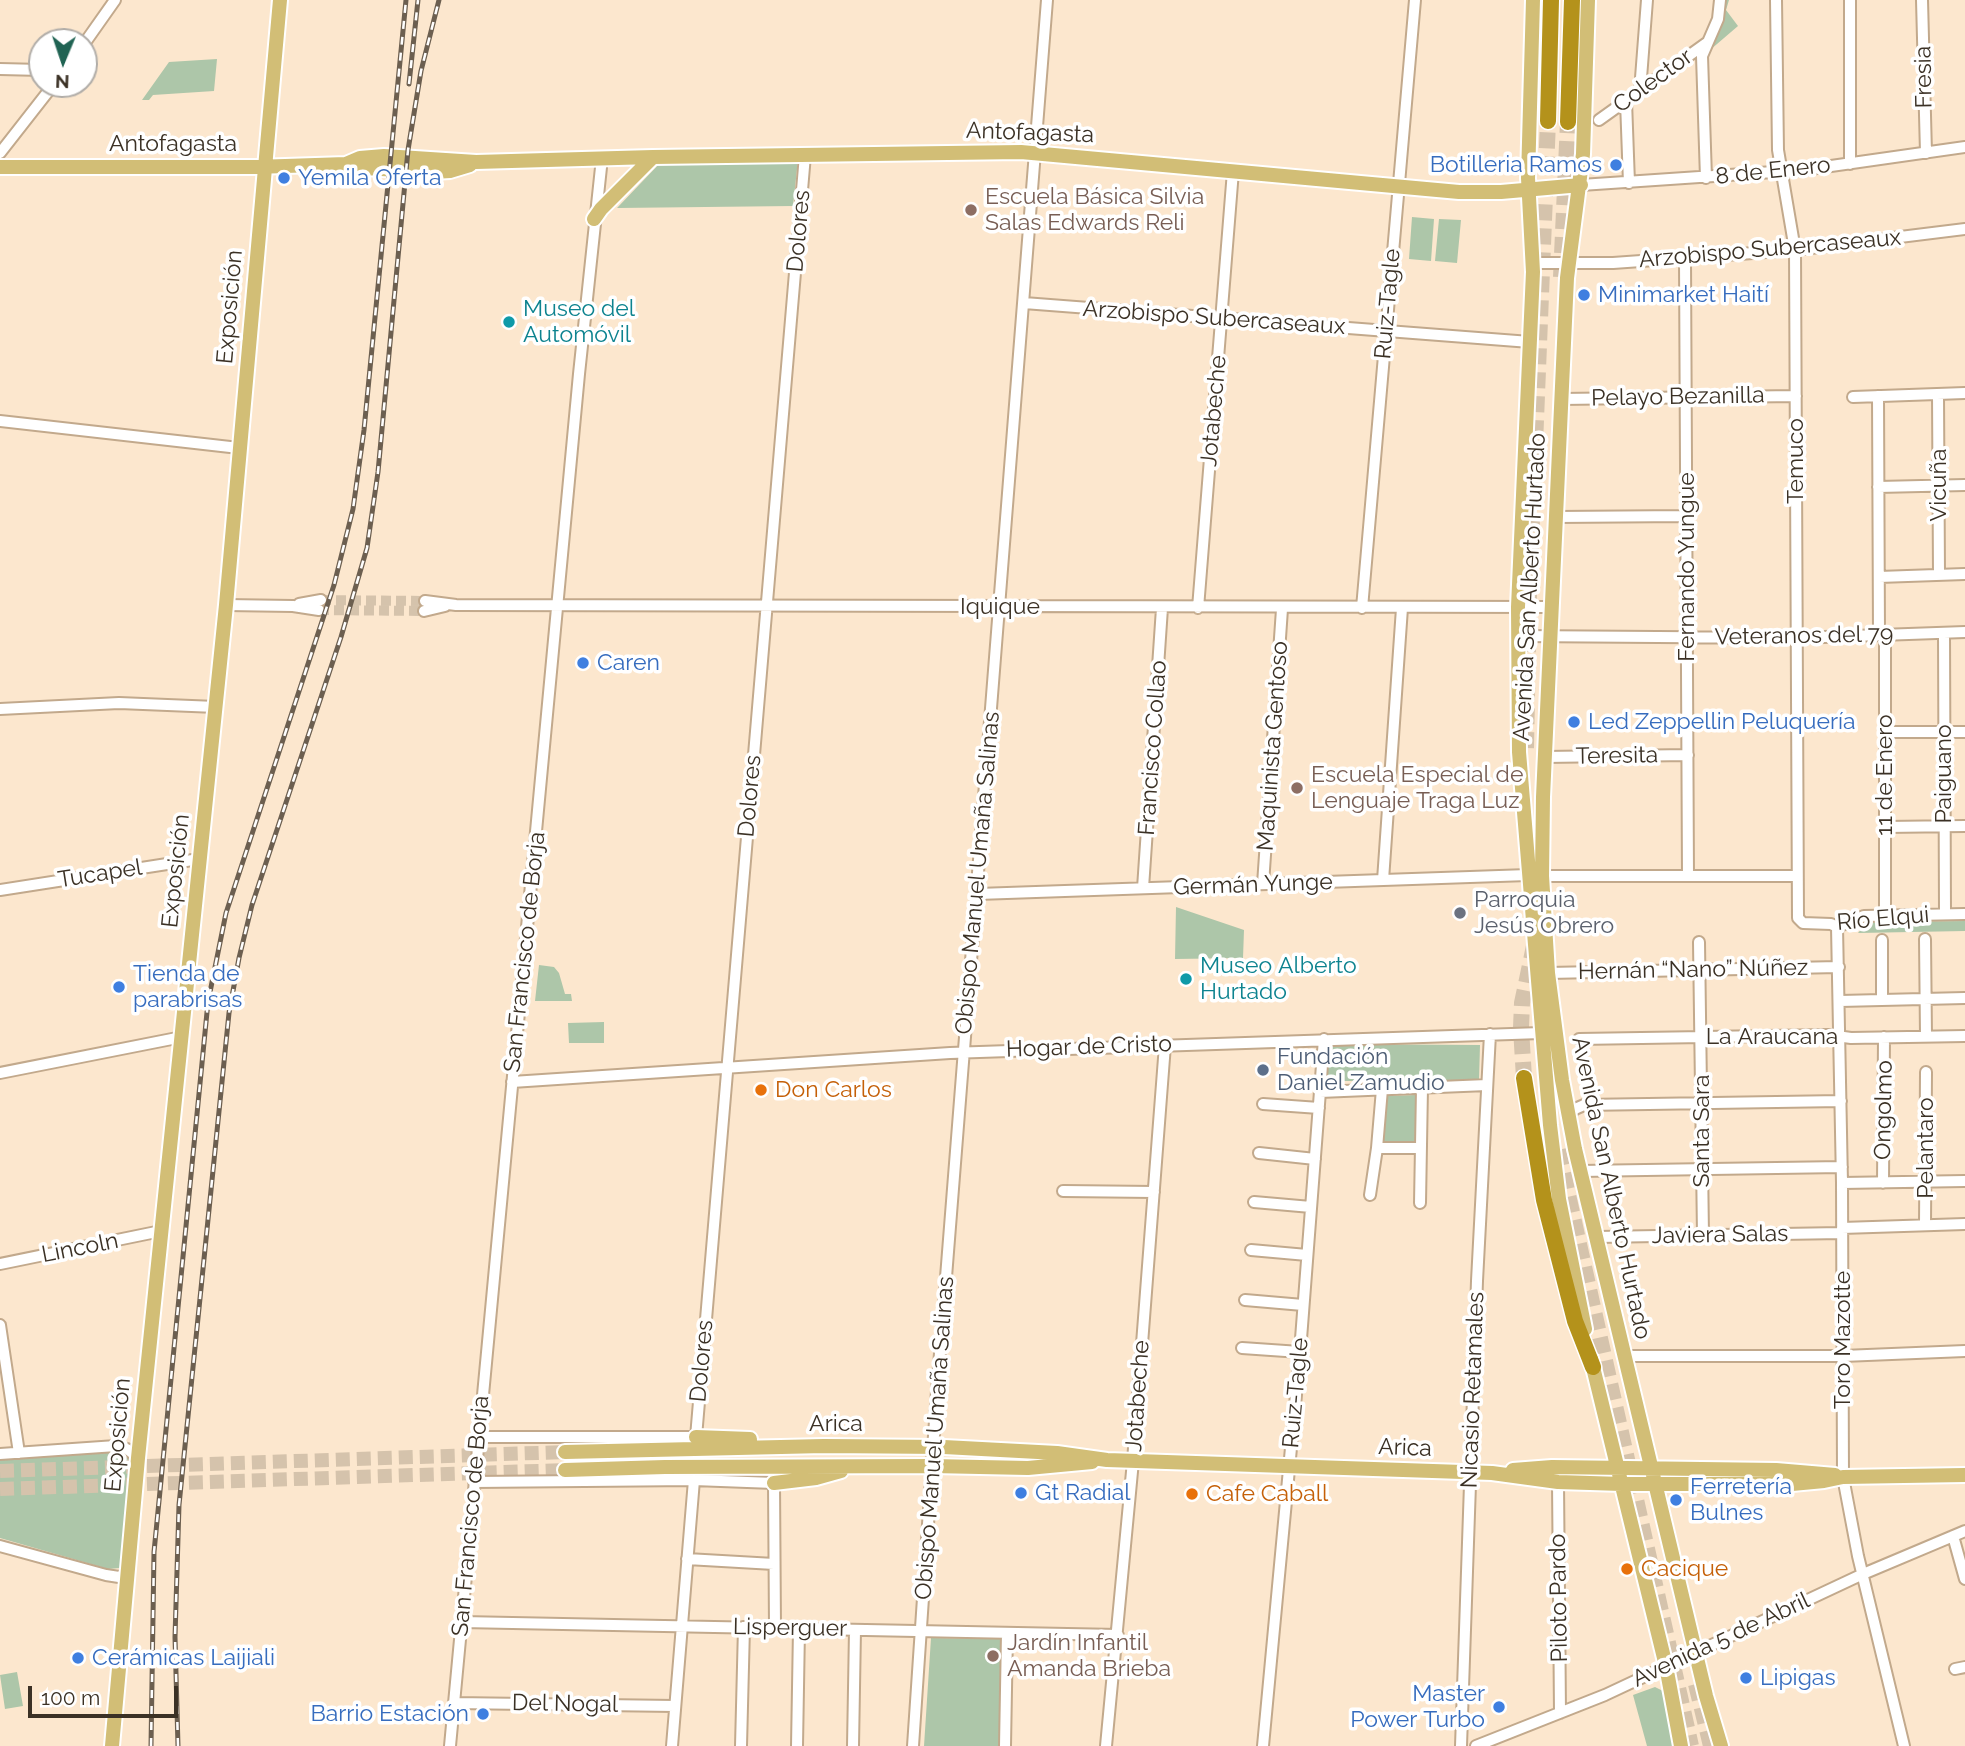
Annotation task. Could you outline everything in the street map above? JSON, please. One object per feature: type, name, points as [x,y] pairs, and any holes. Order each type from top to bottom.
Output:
[{"type":"highway","points":[[1548,121],[1551,0]]},
{"type":"highway","points":[[1568,122],[1572,0]]},
{"type":"highway","points":[[1524,1078],[1537,1169],[1547,1212],[1572,1312],[1593,1367]]},
{"type":"main road","name":"Exposición","points":[[112,1746],[138,1458],[226,605],[280,0]]},
{"type":"main road","name":"Avenida San Alberto Hurtado","points":[[1533,0],[1528,188],[1532,263],[1518,607],[1518,752],[1568,1116],[1695,1651],[1721,1746]]},
{"type":"main road","name":"Avenida San Alberto Hurtado","points":[[1588,0],[1585,122],[1581,185],[1568,265],[1545,757],[1535,876],[1541,1033],[1559,1199],[1593,1367],[1666,1666],[1681,1746]]},
{"type":"main road","name":"Antofagasta","points":[[0,167],[266,167],[346,164],[360,158],[384,156],[476,162],[653,157],[1036,153],[1459,192],[1502,192],[1581,185]]},
{"type":"main road","points":[[594,219],[653,157]]},
{"type":"main road","points":[[1502,192],[1530,207]]},
{"type":"main road","points":[[696,1437],[824,1446]]},
{"type":"main road","name":"Arica","points":[[565,1452],[824,1446],[933,1447],[1057,1453],[1107,1460],[1492,1473],[1558,1482],[1657,1485],[1792,1484],[1843,1477]]},
{"type":"main road","name":"Arica","points":[[565,1470],[858,1466],[1028,1468],[1107,1460]]},
{"type":"main road","points":[[774,1483],[816,1478],[858,1466]]},
{"type":"main road","name":"Arica","points":[[1492,1473],[1552,1468],[1807,1471],[1843,1477],[1965,1475]]},
{"type":"street","points":[[96,28],[116,0]]},
{"type":"street","name":"Obispo Manuel Umaña Salinas","points":[[913,1746],[933,1447],[1047,0]]},
{"type":"street","name":"Ruiz-Tagle","points":[[1362,608],[1415,0]]},
{"type":"street","points":[[1640,91],[1647,0]]},
{"type":"street","points":[[1706,178],[1702,56],[1718,19],[1720,0]]},
{"type":"street","name":"Temuco","points":[[1776,0],[1778,150],[1795,250],[1797,876],[1798,918],[1801,922]]},
{"type":"street","points":[[1850,0],[1850,164]]},
{"type":"street","name":"Fresia","points":[[1923,0],[1926,153]]},
{"type":"street","name":"Colector","points":[[1600,120],[1707,42]]},
{"type":"street","points":[[0,69],[28,70]]},
{"type":"street","points":[[0,153],[43,98]]},
{"type":"street","points":[[1626,101],[1629,183]]},
{"type":"street","name":"8 de Enero","points":[[1581,185],[1782,172],[1965,148]]},
{"type":"street","name":"Dolores","points":[[696,1437],[805,155]]},
{"type":"street","name":"San Francisco de Borja","points":[[450,1746],[594,219],[602,158]]},
{"type":"street","name":"Jotabeche","points":[[1198,608],[1233,171]]},
{"type":"street","name":"Arzobispo Subercaseaux","points":[[1532,263],[1568,265],[1685,259],[1795,250],[1965,229]]},
{"type":"street","name":"Fernando Yungue","points":[[1685,259],[1688,876]]},
{"type":"street","name":"Arzobispo Subercaseaux","points":[[1024,303],[1530,342]]},
{"type":"street","points":[[1853,397],[1965,393]]},
{"type":"street","name":"Vicuña","points":[[1938,394],[1939,575]]},
{"type":"street","name":"Pelayo Bezanilla","points":[[1561,398],[1796,396]]},
{"type":"street","name":"11 de Enero","points":[[1878,396],[1879,577],[1885,732],[1885,915]]},
{"type":"street","points":[[0,421],[239,448]]},
{"type":"street","points":[[1878,487],[1965,485]]},
{"type":"street","points":[[1556,517],[1687,516]]},
{"type":"street","points":[[1879,577],[1965,575]]},
{"type":"street","points":[[226,605],[320,605]]},
{"type":"street","name":"Iquique","points":[[424,606],[1552,607]]},
{"type":"street","name":"Francisco Collao","points":[[1143,888],[1162,608]]},
{"type":"street","name":"Maquinista Gentoso","points":[[1263,884],[1282,608]]},
{"type":"street","points":[[1383,880],[1402,608]]},
{"type":"street","name":"Veteranos del 79","points":[[1518,636],[1796,638],[1965,632]]},
{"type":"street","name":"Paiguano","points":[[1944,633],[1945,914]]},
{"type":"street","points":[[0,709],[119,703],[216,707]]},
{"type":"street","points":[[1885,732],[1965,732]]},
{"type":"street","name":"Teresita","points":[[1545,757],[1688,755]]},
{"type":"street","points":[[1885,827],[1965,826]]},
{"type":"street","name":"Tucapel","points":[[0,890],[199,859]]},
{"type":"street","name":"Germán Yunge","points":[[978,894],[1535,876],[1797,876]]},
{"type":"street","name":"Río Elqui","points":[[1801,922],[1832,923],[1837,927],[1864,916],[1965,914]]},
{"type":"street","name":"Toro Mazotte","points":[[1837,927],[1842,1167],[1843,1477],[1903,1746]]},
{"type":"street","points":[[1925,939],[1926,1036]]},
{"type":"street","points":[[1882,940],[1882,1000]]},
{"type":"street","name":"Santa Sara","points":[[1699,942],[1703,1235]]},
{"type":"street","name":"Hernán “Nano” Núñez","points":[[1548,973],[1839,967]]},
{"type":"street","points":[[1840,1001],[1965,998]]},
{"type":"street","name":"Hogar de Cristo","points":[[512,1082],[964,1052],[1541,1033]]},
{"type":"street","name":"Nicasio Retamales","points":[[1461,1746],[1470,1472],[1490,1034]]},
{"type":"street","name":"La Araucana","points":[[1579,1039],[1965,1036]]},
{"type":"street","points":[[0,1073],[182,1037]]},
{"type":"street","name":"Ongolmo","points":[[1883,1183],[1884,1037]]},
{"type":"street","name":"Ruiz-Tagle","points":[[1263,1746],[1300,1352],[1324,1039]]},
{"type":"street","name":"Jotabeche","points":[[1106,1746],[1133,1461],[1165,1045]]},
{"type":"street","name":"Pelantaro","points":[[1925,1225],[1926,1072]]},
{"type":"street","points":[[1320,1092],[1487,1086]]},
{"type":"street","points":[[1420,1203],[1422,1088]]},
{"type":"street","points":[[1370,1195],[1382,1089]]},
{"type":"street","points":[[1568,1116],[1584,1105],[1841,1101]]},
{"type":"street","points":[[1263,1104],[1319,1108]]},
{"type":"street","points":[[1377,1148],[1421,1148]]},
{"type":"street","points":[[1259,1153],[1315,1159]]},
{"type":"street","points":[[1580,1171],[1842,1167]]},
{"type":"street","points":[[1842,1183],[1965,1181]]},
{"type":"street","points":[[1063,1191],[1154,1192]]},
{"type":"street","points":[[1254,1202],[1311,1207]]},
{"type":"street","name":"Javiera Salas","points":[[1597,1237],[1965,1224]]},
{"type":"street","name":"Lincoln","points":[[0,1264],[161,1231]]},
{"type":"street","points":[[1251,1250],[1307,1255]]},
{"type":"street","points":[[1245,1300],[1303,1305]]},
{"type":"street","points":[[0,1325],[19,1453]]},
{"type":"street","points":[[1242,1348],[1300,1352]]},
{"type":"street","points":[[1625,1356],[1843,1356],[1965,1351]]},
{"type":"street","points":[[478,1437],[696,1437]]},
{"type":"street","points":[[0,1454],[116,1446],[127,1449],[138,1458]]},
{"type":"street","points":[[474,1482],[694,1480],[774,1483],[775,1628]]},
{"type":"street","points":[[672,1746],[694,1480]]},
{"type":"street","name":"Piloto Pardo","points":[[1558,1482],[1560,1713]]},
{"type":"street","name":"Avenida 5 de Abril","points":[[1476,1746],[1560,1713],[1863,1574],[1965,1531]]},
{"type":"street","points":[[1953,1536],[1965,1578]]},
{"type":"street","points":[[0,1546],[106,1575],[120,1577],[128,1573]]},
{"type":"street","points":[[687,1559],[774,1564]]},
{"type":"street","name":"Lisperguer","points":[[462,1622],[1118,1635]]},
{"type":"street","points":[[741,1746],[744,1627]]},
{"type":"street","points":[[797,1746],[799,1629]]},
{"type":"street","points":[[853,1746],[855,1630]]},
{"type":"street","points":[[1005,1746],[1007,1633]]},
{"type":"street","name":"Del Nogal","points":[[454,1703],[675,1706]]},
{"type":"green space","points":[[1723,0],[1729,0],[1726,10],[1738,26],[1710,50]]},
{"type":"green space","points":[[217,59],[214,91],[153,95],[149,100],[142,100],[169,62]]},
{"type":"green space","points":[[798,160],[793,206],[617,208],[660,163]]},
{"type":"green space","points":[[1412,217],[1434,219],[1431,261],[1409,259]]},
{"type":"green space","points":[[1439,219],[1461,220],[1457,263],[1435,261]]},
{"type":"green space","points":[[1176,907],[1244,930],[1243,958],[1175,959]]},
{"type":"green space","points":[[1965,921],[1965,931],[1858,933],[1867,922]]},
{"type":"green space","points":[[539,965],[554,967],[559,973],[565,994],[571,994],[572,1001],[535,1001]]},
{"type":"green space","points":[[604,1022],[604,1043],[569,1043],[568,1023]]},
{"type":"green space","points":[[1330,1044],[1480,1045],[1479,1081],[1326,1081]]},
{"type":"green space","points":[[1416,1095],[1416,1145],[1383,1145],[1385,1096]]},
{"type":"green space","points":[[121,1449],[133,1461],[123,1565],[120,1568],[108,1569],[0,1538],[0,1458]]},
{"type":"green space","points":[[931,1638],[1003,1639],[1002,1746],[924,1746]]},
{"type":"green space","points":[[17,1672],[23,1706],[5,1709],[0,1675]]},
{"type":"green space","points":[[1655,1687],[1667,1693],[1676,1746],[1647,1746],[1633,1695]]},
{"type":"tunnel","points":[[1526,748],[1529,594],[1548,121]]},
{"type":"tunnel","points":[[1561,277],[1568,122]]},
{"type":"tunnel","points":[[321,600],[425,601]]},
{"type":"tunnel","points":[[319,610],[424,611]]},
{"type":"tunnel","points":[[1524,1078],[1522,1003],[1534,946]]},
{"type":"tunnel","points":[[1558,1150],[1691,1746]]},
{"type":"tunnel","points":[[0,1471],[565,1452]]},
{"type":"tunnel","points":[[0,1489],[565,1470]]},
{"type":"tunnel","points":[[1696,1684],[1711,1746]]},
{"type":"railway","points":[[151,1746],[154,1552],[208,1002],[226,913],[334,585],[353,509],[364,430],[406,0]]},
{"type":"railway","points":[[409,84],[418,0]]},
{"type":"railway","points":[[178,1746],[175,1637],[179,1505],[229,1013],[252,905],[341,637],[367,548],[378,472],[408,150],[421,71],[439,0]]},
{"type":"place","name":"Botilleria Ramos","points":[[1616,165]]},
{"type":"place","name":"Yemila Oferta","points":[[284,178]]},
{"type":"place","name":"Escuela Básica Silvia Salas Edwards Reli","points":[[971,210]]},
{"type":"place","name":"Minimarket Haití","points":[[1584,295]]},
{"type":"place","name":"Museo del Automóvil","points":[[509,322]]},
{"type":"place","name":"Caren","points":[[583,663]]},
{"type":"place","name":"Led Zeppellin Peluquería","points":[[1574,722]]},
{"type":"place","name":"Escuela Especial de Lenguaje Traga Luz","points":[[1297,788]]},
{"type":"place","name":"Parroquia Jesús Obrero","points":[[1460,913]]},
{"type":"place","name":"Museo Alberto Hurtado","points":[[1186,979]]},
{"type":"place","name":"Tienda de parabrisas","points":[[119,987]]},
{"type":"place","name":"Fundación Daniel Zamudio","points":[[1263,1070]]},
{"type":"place","name":"Don Carlos","points":[[761,1090]]},
{"type":"place","name":"Gt Radial","points":[[1021,1493]]},
{"type":"place","name":"Cafe Caball","points":[[1192,1494]]},
{"type":"place","name":"Ferretería Bulnes","points":[[1676,1500]]},
{"type":"place","name":"Cacique","points":[[1627,1569]]},
{"type":"place","name":"Jardín Infantil Amanda Brieba","points":[[993,1656]]},
{"type":"place","name":"Cerámicas Laijiali","points":[[78,1658]]},
{"type":"place","name":"Lipigas","points":[[1746,1678]]},
{"type":"place","name":"Master Power Turbo","points":[[1499,1707]]},
{"type":"place","name":"Barrio Estación","points":[[483,1714]]}]
